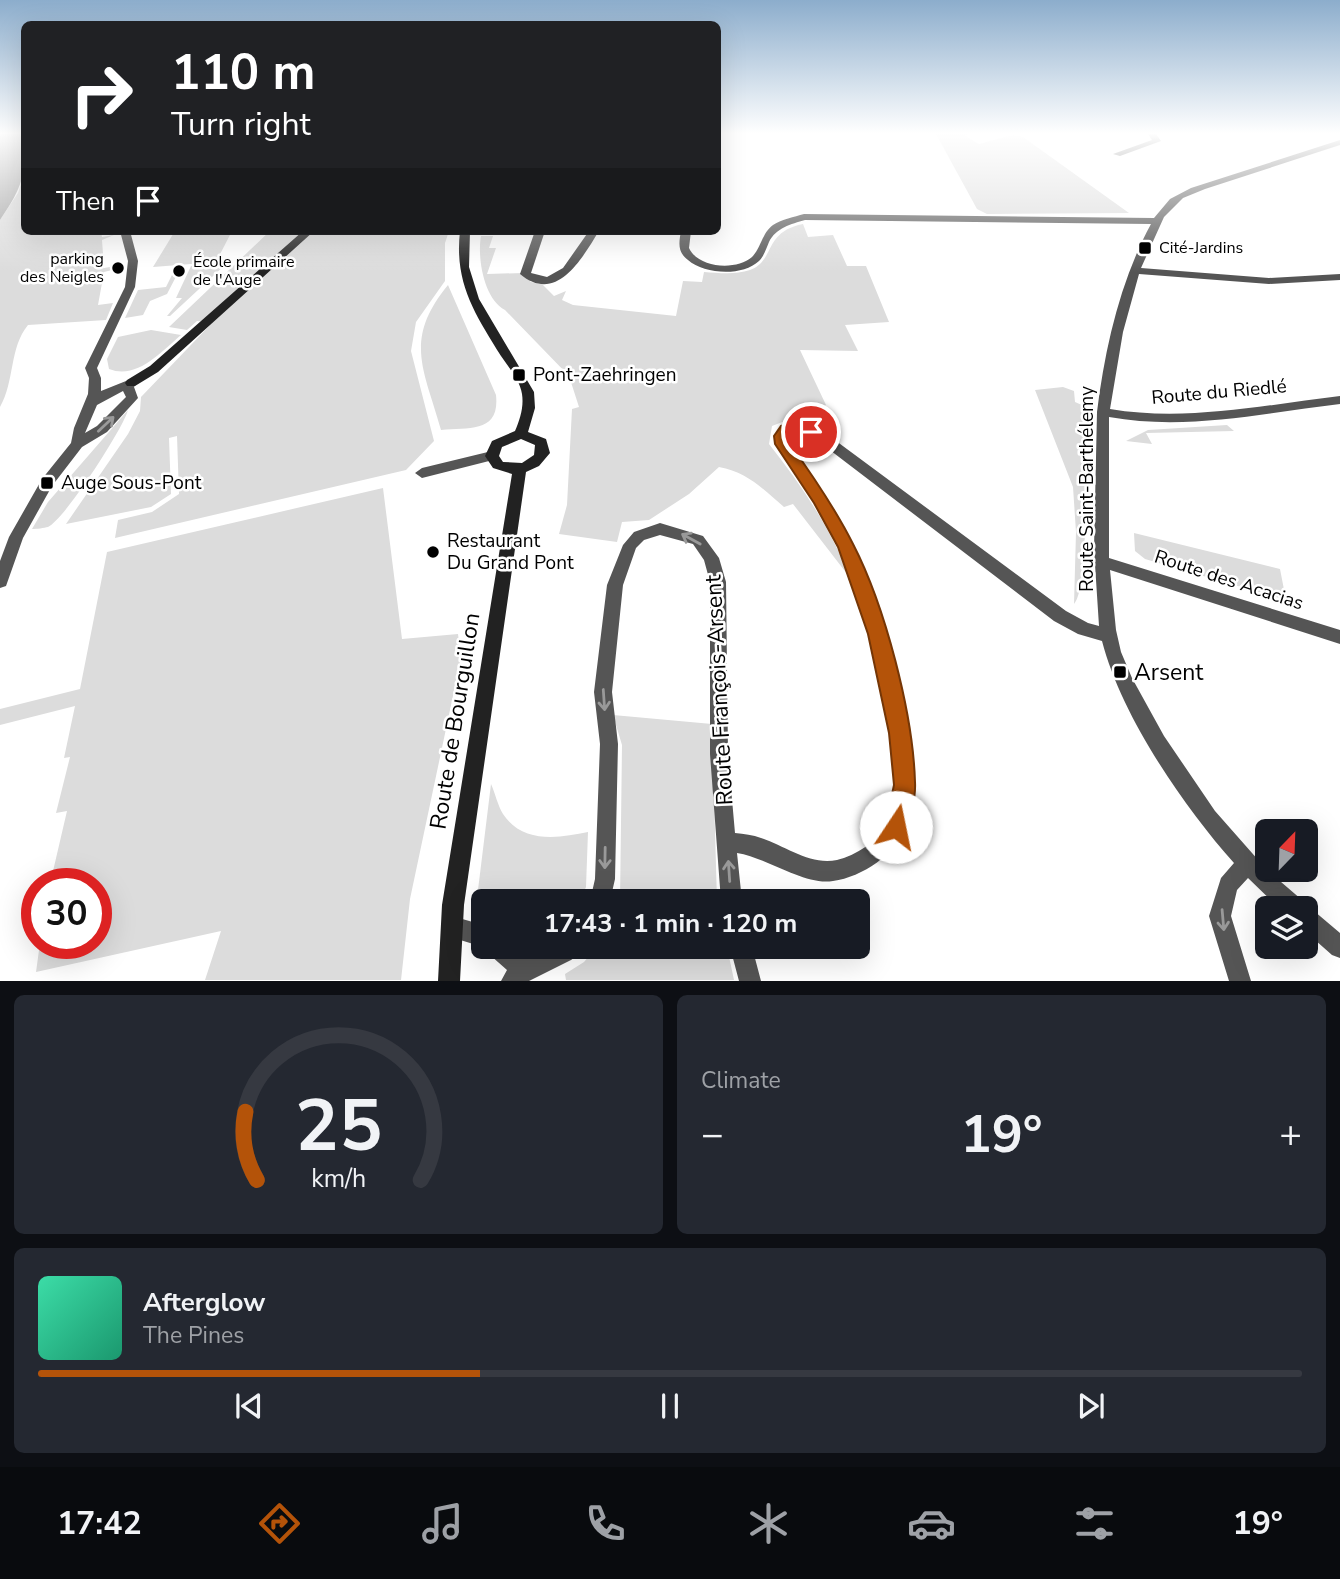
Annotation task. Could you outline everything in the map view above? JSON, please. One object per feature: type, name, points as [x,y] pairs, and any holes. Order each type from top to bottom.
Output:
[{"type":"main road","points":[[131,383],[154,369],[305,235]]},
{"type":"main road","points":[[464,235],[461,261],[464,276],[480,312],[527,390],[528,414],[521,434]]},
{"type":"main road","points":[[521,434],[541,442],[543,453],[535,463],[520,469],[505,468],[492,456],[497,444],[521,434]]},
{"type":"main road","name":"Route de Bourguillon","points":[[449,981],[452,928],[520,469]]},
{"type":"street","name":"Route Saint-Barthélemy","points":[[1226,180],[1186,193],[1155,221],[1114,341],[1105,378],[1103,412],[1104,562],[1109,636],[1120,672],[1189,796],[1246,864],[1281,896]]},
{"type":"street","points":[[685,235],[684,248],[688,256],[701,263],[734,268],[749,264],[756,257],[768,232],[777,225],[804,218],[1155,221]]},
{"type":"street","points":[[77,444],[77,434],[90,404],[95,379],[91,368],[131,287],[133,261],[126,235]]},
{"type":"street","points":[[539,235],[525,274],[539,280],[552,281],[563,277],[591,235]]},
{"type":"street","points":[[1138,271],[1269,281],[1340,277]]},
{"type":"street","points":[[95,379],[107,383],[131,383]]},
{"type":"street","points":[[1,575],[35,501],[77,444],[102,429],[132,398],[128,387],[131,383]]},
{"type":"street","points":[[90,404],[106,393],[131,383]]},
{"type":"street","name":"Route du Riedlé","points":[[1103,412],[1129,418],[1174,418],[1340,400]]},
{"type":"street","points":[[727,842],[769,851],[811,870],[836,871],[874,853],[896,827],[905,785],[899,733],[878,634],[846,547],[821,499],[783,444],[782,436],[786,430],[800,428],[823,438],[1060,616],[1084,629],[1109,636]]},
{"type":"street","points":[[422,473],[492,456]]},
{"type":"street","name":"Route François-Arsent","points":[[603,889],[608,744],[603,692],[608,627],[615,585],[630,545],[648,531],[673,531],[698,540],[711,558],[718,582],[719,754],[730,889]]},
{"type":"street","name":"Route des Acacias","points":[[1104,562],[1340,637]]},
{"type":"street","points":[[1240,981],[1220,916],[1228,885],[1246,864]]},
{"type":"street","points":[[452,928],[471,933]]},
{"type":"street","points":[[1318,929],[1340,947]]},
{"type":"street","points":[[511,959],[515,963],[531,964]]},
{"type":"street","points":[[512,981],[531,964],[545,959]]},
{"type":"street","points":[[744,959],[750,981]]},
{"type":"shaded area","points":[[0,180],[21,180],[14,197],[0,220]]},
{"type":"shaded area","points":[[961,180],[1083,180],[1129,213],[987,214],[977,209]]},
{"type":"shaded area","points":[[21,184],[21,235],[114,235],[102,240],[104,268],[116,266],[116,269],[104,272],[98,305],[113,303],[106,320],[28,325],[18,344],[0,407],[0,220]]},
{"type":"shaded area","points":[[803,224],[808,237],[833,235],[847,266],[866,266],[889,322],[845,325],[858,351],[800,350],[826,405],[772,426],[769,444],[815,508],[851,579],[793,504],[784,507],[746,477],[719,467],[689,494],[649,520],[622,522],[617,542],[559,534],[567,505],[572,409],[579,407],[569,376],[492,297],[481,266],[481,236],[493,236],[489,248],[496,248],[487,274],[523,273],[531,282],[542,284],[554,296],[566,291],[562,300],[573,305],[676,316],[683,281],[702,282],[704,272],[733,273],[750,270],[764,260],[782,233]]},
{"type":"shaded area","points":[[173,235],[230,235],[216,262],[153,267]]},
{"type":"shaded area","points":[[266,235],[448,235],[445,243],[445,281],[416,322],[411,351],[434,441],[406,470],[115,538],[118,520],[152,512],[179,494],[177,436],[169,438],[171,494],[151,507],[66,524],[128,434],[140,411],[141,397],[212,323],[197,321],[187,330],[169,327]]},
{"type":"shaded area","points":[[226,264],[167,316],[182,298],[176,298],[191,266]]},
{"type":"shaded area","points":[[176,267],[181,267],[167,294],[150,301],[143,315],[125,318],[138,290],[166,287]]},
{"type":"shaded area","points":[[448,285],[496,395],[496,407],[493,416],[481,426],[441,430],[421,355],[426,322]]},
{"type":"shaded area","points":[[151,330],[181,335],[139,368],[129,371],[109,369],[107,359],[118,337]]},
{"type":"shaded area","points":[[1063,387],[1074,391],[1075,402],[1084,406],[1085,542],[1083,570],[1074,604],[1076,532],[1073,487],[1035,390]]},
{"type":"shaded area","points":[[128,410],[105,454],[67,508],[48,527],[32,529],[48,502]]},
{"type":"shaded area","points":[[1227,425],[1234,431],[1146,433],[1152,444],[1126,441],[1148,430]]},
{"type":"shaded area","points":[[383,488],[402,639],[458,634],[461,658],[410,899],[401,980],[205,980],[221,931],[112,955],[112,868],[54,868],[67,811],[56,813],[70,757],[64,758],[75,706],[0,725],[0,709],[80,689],[107,552]]},
{"type":"shaded area","points":[[1134,533],[1280,569],[1286,600],[1145,559],[1135,551]]},
{"type":"shaded area","points":[[613,715],[712,724],[717,889],[620,889],[622,745]]},
{"type":"shaded area","points":[[491,784],[503,814],[511,824],[521,830],[554,837],[588,832],[585,889],[478,889]]},
{"type":"shaded area","points":[[38,959],[95,959],[36,972]]},
{"type":"shaded area","points":[[587,959],[730,959],[734,980],[566,980],[565,974]]},
{"type":"place","name":"Cité-Jardins","points":[[1145,248]]},
{"type":"place","name":"parking des Neigles","points":[[118,268]]},
{"type":"place","name":"École primaire de l'Auge","points":[[179,271]]},
{"type":"place","name":"Pont-Zaehringen","points":[[519,375]]},
{"type":"place","name":"Auge Sous-Pont","points":[[47,483]]},
{"type":"place","name":"Restaurant Du Grand Pont","points":[[433,552]]},
{"type":"place","name":"Arsent","points":[[1120,672]]},
{"type":"route","points":[[811,432],[800,428],[786,430],[782,436],[783,444],[821,499],[846,547],[878,634],[899,733],[905,785],[896,827]]}]
